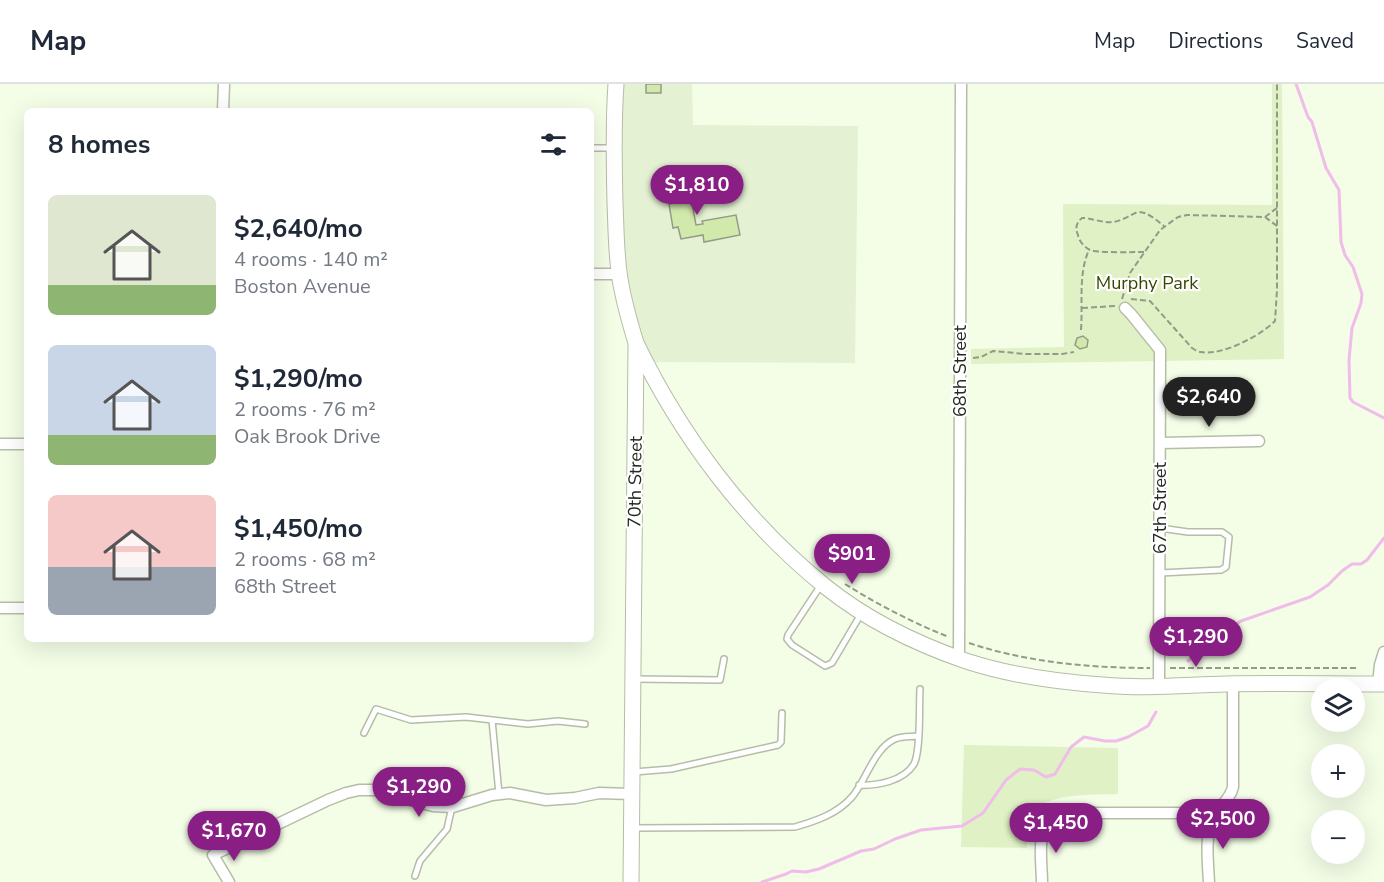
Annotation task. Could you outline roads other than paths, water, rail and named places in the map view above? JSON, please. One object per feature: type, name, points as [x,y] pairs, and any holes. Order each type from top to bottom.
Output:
[{"type":"street","points":[[223,108],[224,84]]},
{"type":"street","name":"70th Street","points":[[616,84],[616,236],[619,274],[636,343],[631,882]]},
{"type":"street","name":"68th Street","points":[[959,658],[961,84]]},
{"type":"street","points":[[594,274],[619,274]]},
{"type":"street","name":"67th Street","points":[[1124,304],[1160,350],[1159,686]]},
{"type":"street","points":[[636,343],[681,426],[724,484],[772,539],[822,584],[862,612],[903,635],[989,668],[1076,682],[1121,686],[1381,684],[1380,665],[1384,652]]},
{"type":"street","points":[[1160,443],[1259,441]]},
{"type":"street","points":[[0,444],[24,444]]},
{"type":"street","points":[[0,608],[24,608]]},
{"type":"street","points":[[1209,882],[1210,826],[1215,813],[1229,798],[1233,787],[1233,684]]},
{"type":"street","points":[[229,882],[213,855],[328,800],[358,790],[377,790],[433,806],[453,807],[492,795],[510,793],[546,800],[599,793],[632,794]]},
{"type":"street","points":[[1042,882],[1042,838],[1045,825],[1050,819],[1061,814],[1215,813]]},
{"type":"lane","points":[[594,148],[615,148]]},
{"type":"lane","points":[[1160,528],[1188,532],[1222,532],[1228,537],[1226,567],[1221,570],[1160,573]]},
{"type":"lane","points":[[822,584],[788,635],[787,639],[792,645],[825,666],[832,663],[862,612]]},
{"type":"lane","points":[[633,679],[720,680],[724,659]]},
{"type":"lane","points":[[859,785],[889,782],[909,770],[914,764],[918,753],[920,689]]},
{"type":"lane","points":[[364,733],[376,709],[411,720],[466,717],[528,724],[558,721],[585,724]]},
{"type":"lane","points":[[632,772],[671,769],[778,745],[781,742],[782,713]]},
{"type":"lane","points":[[492,720],[499,794]]},
{"type":"lane","points":[[631,828],[795,826],[815,822],[842,807],[853,796],[884,747],[901,737],[918,736]]},
{"type":"lane","points":[[416,876],[420,861],[447,829],[453,807]]},
{"type":"waterway","points":[[1296,84],[1312,122],[1326,168],[1339,190],[1341,242],[1362,294],[1352,328],[1349,360],[1350,398],[1353,402],[1384,418]]},
{"type":"waterway","points":[[1188,661],[1241,621],[1310,597],[1352,564],[1361,564],[1367,560],[1384,538]]},
{"type":"waterway","points":[[762,882],[792,871],[806,872],[819,869],[861,851],[874,849],[921,830],[962,826],[983,813],[1006,780],[1020,769],[1034,770],[1046,777],[1055,774],[1071,747],[1084,737],[1105,741],[1116,741],[1128,737],[1148,726],[1156,712]]},
{"type":"park label","name":"Murphy Park","points":[[1147,283]]}]
